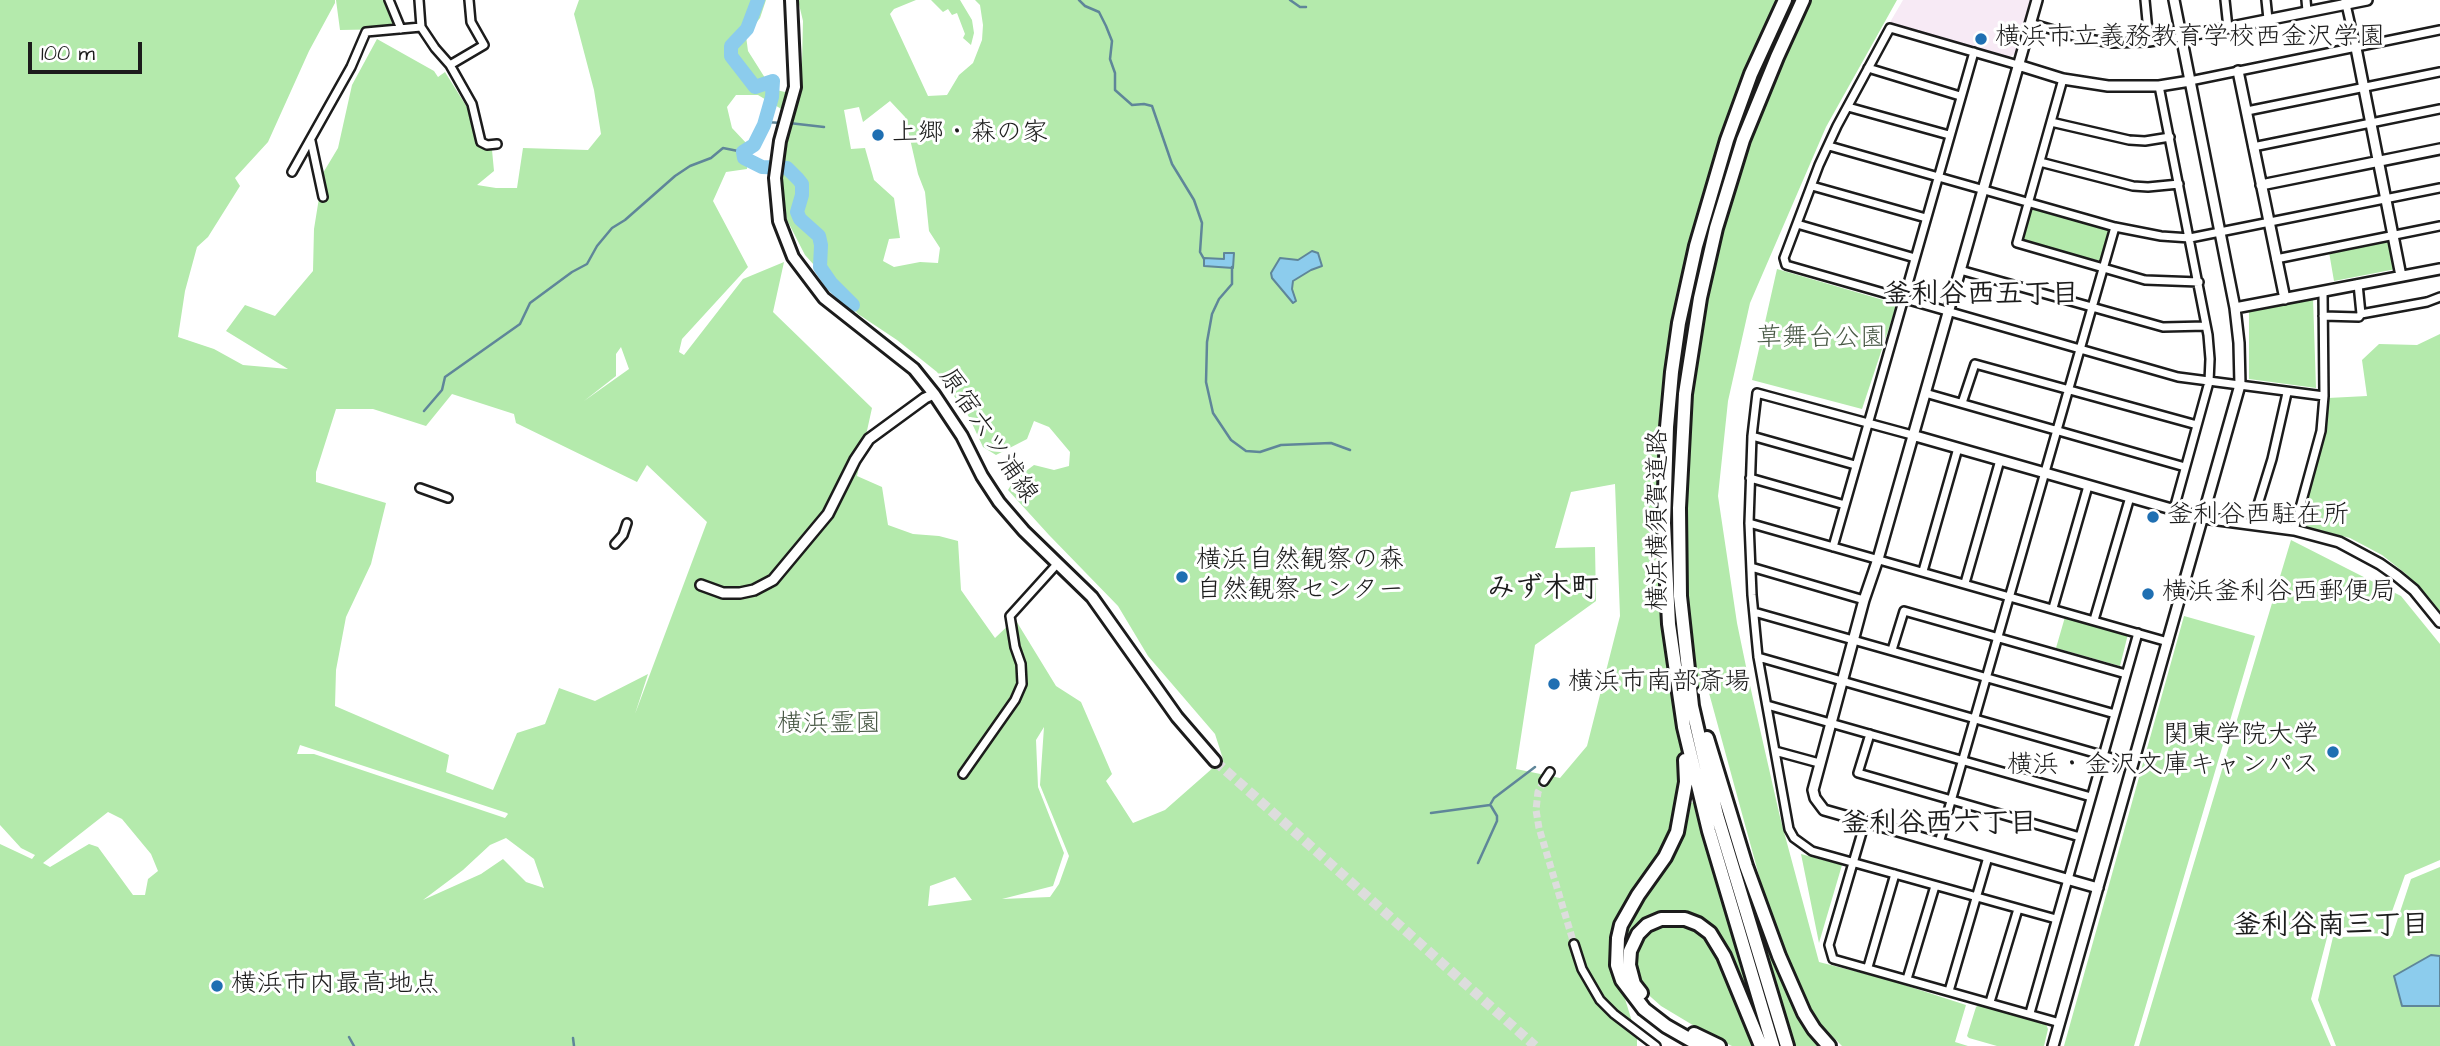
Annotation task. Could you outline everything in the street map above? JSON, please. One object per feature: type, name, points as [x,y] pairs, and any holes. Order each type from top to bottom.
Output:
[{"type":"highway","name":"横浜横須賀道路","points":[[1773,1046],[1713,845],[1684,727],[1669,624],[1665,572],[1665,477],[1672,372],[1682,310],[1707,203],[1751,74],[1785,0]]},
{"type":"highway","name":"横浜横須賀道路","points":[[1787,1046],[1717,815],[1692,706],[1679,558],[1680,454],[1685,394],[1707,267],[1730,179],[1743,140],[1803,0]]},
{"type":"highway","points":[[1679,558],[1703,722],[1723,795],[1746,866],[1795,995],[1814,1029],[1829,1046]]},
{"type":"highway","points":[[1684,727],[1686,782],[1677,832],[1665,857],[1627,912],[1618,938],[1617,952],[1622,980],[1644,1009],[1666,1026],[1701,1046]]},
{"type":"highway","points":[[1719,1046],[1668,1017],[1634,984],[1629,965],[1630,951],[1638,934],[1647,925],[1661,919],[1685,919],[1710,933],[1731,971],[1761,1046]]},
{"type":"main road","name":"原宿六ツ浦線","points":[[791,0],[795,87],[775,172],[775,195],[784,238],[793,257],[810,282],[844,317],[914,369],[962,436],[982,476],[999,502],[1024,531],[1092,597],[1177,717],[1215,761]]},
{"type":"street","points":[[389,0],[401,29]]},
{"type":"street","points":[[419,0],[422,27],[450,65],[472,104],[481,142],[487,145],[497,144]]},
{"type":"street","points":[[450,65],[484,45],[471,22],[469,0]]},
{"type":"street","points":[[2037,0],[1864,600],[1813,790],[1824,810],[2098,888]]},
{"type":"street","points":[[2145,0],[2149,42]]},
{"type":"street","points":[[2053,1046],[2240,385],[2235,308],[2174,0]]},
{"type":"street","points":[[2225,0],[2228,28]]},
{"type":"street","points":[[2266,0],[2268,19]]},
{"type":"street","points":[[2306,0],[2307,11]]},
{"type":"street","points":[[2030,23],[2077,37],[2112,43],[2149,42],[2367,0]]},
{"type":"street","points":[[2346,2],[2401,276]]},
{"type":"street","points":[[292,172],[351,67],[366,32],[422,27]]},
{"type":"street","points":[[2324,396],[2178,377],[1786,265],[1784,258],[1819,165],[1890,28],[2063,79],[2108,86],[2159,86],[2190,81],[2440,30]]},
{"type":"street","points":[[1833,547],[1973,52]]},
{"type":"street","points":[[1868,68],[1960,96]]},
{"type":"street","points":[[2238,71],[2284,299]]},
{"type":"street","points":[[2247,111],[2440,72]]},
{"type":"street","points":[[2063,79],[2017,243],[2145,281],[2199,282]]},
{"type":"street","points":[[2159,86],[2199,282],[2210,359],[2209,382],[2174,509]]},
{"type":"street","points":[[1848,107],[1949,135]]},
{"type":"street","points":[[2253,148],[2440,110]]},
{"type":"street","points":[[2052,122],[2129,141],[2170,136]]},
{"type":"street","points":[[311,140],[323,197]]},
{"type":"street","points":[[1829,146],[2115,227],[2149,235],[2190,238],[2440,188]]},
{"type":"street","points":[[2261,185],[2440,149]]},
{"type":"street","points":[[2040,162],[2133,186],[2179,184]]},
{"type":"street","points":[[1812,186],[1926,218]]},
{"type":"street","points":[[1797,225],[1914,258]]},
{"type":"street","points":[[2276,259],[2440,226]]},
{"type":"street","points":[[1939,843],[2115,227]]},
{"type":"street","points":[[1960,270],[2163,327],[2206,326]]},
{"type":"street","points":[[2235,308],[2440,270]]},
{"type":"street","points":[[2357,284],[2361,314]]},
{"type":"street","points":[[2294,530],[2321,431],[2324,396],[2323,292]]},
{"type":"street","points":[[2323,316],[2359,317],[2361,314],[2427,302],[2440,297]]},
{"type":"street","points":[[1962,403],[1975,364],[2197,425]]},
{"type":"street","points":[[2056,919],[1812,851],[1794,838],[1789,829],[1766,705],[1754,612],[1749,523],[1752,436],[1757,393],[2203,518],[2294,530],[2339,542],[2380,564],[2414,590],[2440,622]]},
{"type":"street","points":[[1925,393],[2185,467]]},
{"type":"street","points":[[2252,524],[2272,459],[2287,393]]},
{"type":"street","points":[[701,585],[723,593],[740,593],[760,588],[773,580],[828,514],[855,460],[869,439],[934,394]]},
{"type":"street","points":[[1752,436],[1856,465]]},
{"type":"street","points":[[1923,571],[1958,448]]},
{"type":"street","points":[[1965,583],[2000,460]]},
{"type":"street","points":[[1750,478],[1845,505]]},
{"type":"street","points":[[2053,608],[2088,486]]},
{"type":"street","points":[[420,488],[448,498]]},
{"type":"street","points":[[2094,620],[2130,497]]},
{"type":"street","points":[[615,544],[623,535],[627,523]]},
{"type":"street","points":[[1749,523],[2168,642]]},
{"type":"street","points":[[963,774],[1022,684],[1021,664],[1014,647],[1010,616],[1058,564]]},
{"type":"street","points":[[1751,567],[1864,600]]},
{"type":"street","points":[[1892,650],[1904,611],[2126,674]]},
{"type":"street","points":[[1754,612],[2115,714]]},
{"type":"street","points":[[2030,1013],[2138,633]]},
{"type":"street","points":[[1758,657],[2133,764]]},
{"type":"street","points":[[1766,705],[2091,797]]},
{"type":"street","points":[[1870,733],[1858,773],[2080,837]]},
{"type":"street","points":[[1775,751],[1819,763]]},
{"type":"street","points":[[1544,780],[1550,772]]},
{"type":"street","points":[[1865,822],[1829,945],[1833,959],[2060,1023]]},
{"type":"street","points":[[1949,991],[1988,857]]},
{"type":"street","points":[[1868,967],[1895,874]]},
{"type":"street","points":[[1907,979],[1935,886]]},
{"type":"street","points":[[1990,1002],[2018,909]]},
{"type":"street","points":[[1574,944],[1590,986],[1614,1014],[1656,1046]]},
{"type":"shaded area","name":"横浜市立義務教育学校西金沢学園","points":[[1903,0],[2030,0],[2015,54],[2009,57],[1889,24]]},
{"type":"green space","name":"横浜霊園","points":[[0,0],[335,0],[268,142],[235,178],[240,186],[208,237],[197,247],[185,291],[178,337],[214,349],[243,365],[288,369],[226,331],[245,305],[275,316],[313,271],[314,229],[323,173],[338,148],[352,85],[377,39],[434,71],[438,77],[445,72],[470,112],[476,141],[481,148],[492,150],[494,171],[477,185],[517,188],[523,148],[588,150],[601,134],[594,90],[574,14],[579,0],[766,0],[760,18],[746,36],[748,51],[772,89],[785,92],[798,78],[802,63],[803,21],[798,0],[916,0],[894,9],[890,14],[928,96],[947,95],[959,75],[973,63],[982,40],[983,25],[980,5],[975,0],[1897,0],[1826,127],[1750,303],[1728,401],[1718,496],[1737,623],[1749,681],[1780,817],[1819,962],[1889,980],[1966,1005],[1955,1042],[1968,1046],[1842,1046],[1816,1020],[1773,927],[1703,671],[1666,842],[1624,905],[1611,953],[1637,1038],[1637,1046],[0,1046],[0,844],[32,859],[35,855],[21,848],[0,825]],"holes":[[[736,95],[758,95],[793,116],[780,176],[787,220],[805,255],[858,314],[897,340],[937,372],[969,417],[983,447],[996,455],[1027,439],[1034,421],[1049,427],[1070,452],[1069,466],[1054,470],[1034,465],[1014,480],[1008,490],[1118,606],[1148,656],[1215,734],[1223,759],[1165,810],[1133,823],[1106,781],[1112,774],[1081,702],[1056,686],[1015,619],[995,638],[961,590],[958,541],[913,534],[888,525],[882,487],[857,476],[872,408],[773,312],[784,262],[743,279],[684,355],[679,352],[682,339],[748,267],[713,201],[726,172],[747,169],[748,145],[732,128],[727,107]],[[890,101],[905,117],[918,174],[925,192],[929,231],[940,248],[938,263],[920,262],[894,267],[883,261],[889,239],[900,238],[894,198],[874,180],[865,148],[851,149],[844,110],[859,107],[863,122]],[[621,347],[629,369],[584,401],[616,376],[616,354]],[[452,394],[514,414],[516,423],[637,482],[647,465],[707,522],[635,714],[648,674],[595,701],[559,688],[545,724],[517,733],[493,790],[446,772],[449,755],[335,706],[336,670],[346,617],[371,564],[386,503],[316,482],[316,472],[336,409],[373,409],[426,426]],[[1615,484],[1620,616],[1587,746],[1560,778],[1516,769],[1535,645],[1596,601],[1595,547],[1555,548],[1571,492]],[[1044,727],[1040,785],[1069,856],[1059,884],[1050,897],[1002,899],[1053,886],[1064,853],[1038,787],[1036,740]],[[300,745],[508,814],[505,818],[314,754],[297,754]],[[108,812],[122,819],[151,854],[158,871],[148,879],[145,895],[133,895],[98,847],[89,844],[50,867],[43,863]],[[506,838],[534,859],[544,888],[526,882],[503,859],[481,874],[423,900],[463,870],[490,845]],[[955,877],[972,900],[928,906],[930,886]]]},
{"type":"green space","points":[[336,0],[383,0],[395,29],[340,30]]},
{"type":"green space","points":[[931,0],[960,0],[972,20],[974,33],[971,45],[963,38],[965,34],[957,13],[952,15],[948,9],[943,12]]},
{"type":"green space","points":[[2030,208],[2106,229],[2108,231],[2101,261],[2022,242]]},
{"type":"green space","points":[[2387,239],[2391,241],[2396,269],[2334,281],[2329,252]]},
{"type":"green space","name":"草舞台公園","points":[[1777,269],[1897,304],[1862,409],[1752,380]]},
{"type":"green space","points":[[2313,298],[2316,388],[2249,379],[2249,311]]},
{"type":"green space","points":[[2440,334],[2440,613],[2406,574],[2382,555],[2350,538],[2304,526],[2301,520],[2327,430],[2328,398],[2367,396],[2362,360],[2379,344],[2417,345]]},
{"type":"green space","name":"関東学院大学 横浜・金沢文庫キャンパス","points":[[2291,540],[2401,596],[2440,644],[2440,860],[2405,875],[2384,934],[2329,930],[2311,999],[2331,1046],[2139,1046]]},
{"type":"green space","points":[[2184,616],[2255,636],[2134,1046],[2064,1046]]},
{"type":"green space","points":[[2065,617],[2128,634],[2120,666],[2056,648]]},
{"type":"green space","points":[[1694,802],[1768,1046],[1720,937],[1705,922],[1688,913],[1661,913],[1640,924],[1625,954],[1620,954],[1621,938],[1687,804]]},
{"type":"green space","points":[[1801,854],[1842,865],[1819,943]]},
{"type":"green space","points":[[2440,867],[2440,1046],[2336,1046],[2318,1000],[2333,937],[2392,936],[2411,879]]},
{"type":"green space","points":[[1743,872],[1782,977],[1803,1021],[1823,1046],[1794,1046],[1741,873]]},
{"type":"green space","points":[[1664,920],[1693,926],[1718,954],[1756,1046],[1732,1046],[1711,1036],[1661,1006],[1643,990],[1632,962],[1642,932]]},
{"type":"green space","points":[[1980,1004],[2045,1022],[2048,1029],[2044,1046],[1997,1046],[1969,1038],[1967,1036],[1976,1007]]},
{"type":"water","points":[[1312,251],[1318,253],[1322,266],[1293,281],[1292,289],[1296,301],[1293,303],[1272,278],[1271,273],[1280,258],[1298,260]]},
{"type":"water","points":[[1224,253],[1234,253],[1233,268],[1204,266],[1204,258],[1224,259]]},
{"type":"water","points":[[2431,955],[2440,956],[2440,1006],[2402,1006],[2394,976]]},
{"type":"waterway","points":[[758,0],[747,29],[731,46],[731,56],[755,87],[773,81],[772,97],[764,125],[754,145],[743,152],[744,158],[762,167],[787,168],[802,184],[797,212],[800,219],[819,236],[820,267],[831,283],[853,305]]},
{"type":"waterway","points":[[1079,0],[1099,12],[1106,26],[1112,41],[1110,59],[1115,73],[1115,90],[1132,105],[1152,106],[1172,164],[1194,200],[1202,223],[1200,252],[1204,259]]},
{"type":"waterway","points":[[1290,0],[1300,7],[1306,7]]},
{"type":"waterway","points":[[765,122],[782,123]]},
{"type":"waterway","points":[[789,123],[824,127]]},
{"type":"waterway","points":[[424,411],[442,390],[445,377],[520,324],[530,303],[587,264],[612,228],[625,220],[675,176],[690,166],[711,158],[723,148],[743,152]]},
{"type":"waterway","points":[[1232,267],[1232,284],[1219,299],[1212,314],[1207,342],[1206,382],[1213,413],[1231,440],[1246,451],[1260,452],[1281,445],[1331,443],[1350,450]]},
{"type":"waterway","points":[[1431,813],[1490,805],[1494,798],[1535,767]]},
{"type":"waterway","points":[[1478,863],[1497,821],[1491,806]]},
{"type":"waterway","points":[[349,1037],[354,1046]]},
{"type":"waterway","points":[[573,1038],[574,1046]]},
{"type":"tunnel","points":[[1215,761],[1535,1046]]},
{"type":"tunnel","points":[[1544,781],[1538,792],[1536,810],[1539,828],[1574,944]]},
{"type":"place","name":"横浜市立義務教育学校西金沢学園","points":[[1981,39]]},
{"type":"place","name":"上郷・森の家","points":[[878,135]]},
{"type":"place","name":"釜利谷西駐在所","points":[[2153,517]]},
{"type":"place","name":"横浜自然観察の森 自然観察センター","points":[[1182,577]]},
{"type":"place","name":"横浜釜利谷西郵便局","points":[[2148,594]]},
{"type":"place","name":"横浜市南部斎場","points":[[1554,684]]},
{"type":"place","name":"関東学院大学 横浜・金沢文庫キャンパス","points":[[2333,752]]},
{"type":"place","name":"横浜市内最高地点","points":[[217,986]]},
{"type":"district","name":"釜利谷西五丁目","points":[[1981,296]]},
{"type":"district","name":"みず木町","points":[[1543,590]]},
{"type":"district","name":"釜利谷西六丁目","points":[[1939,825]]},
{"type":"district","name":"釜利谷南三丁目","points":[[2331,927]]}]
